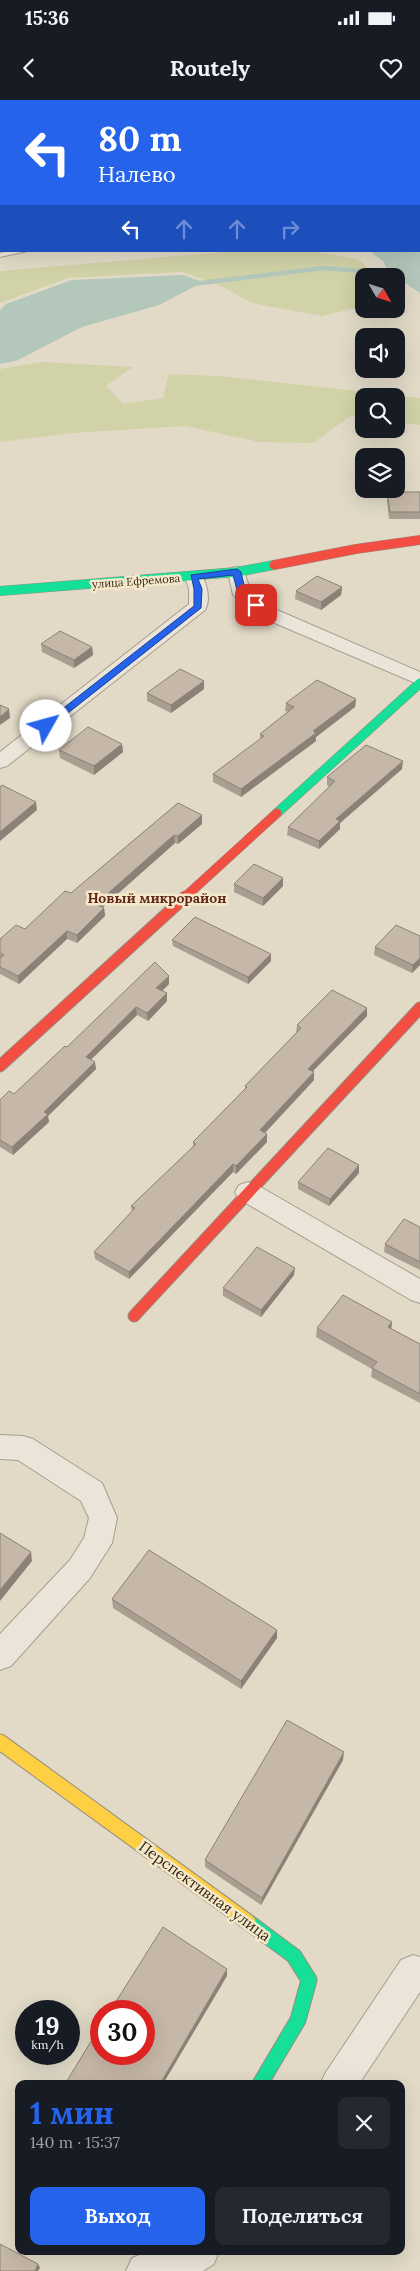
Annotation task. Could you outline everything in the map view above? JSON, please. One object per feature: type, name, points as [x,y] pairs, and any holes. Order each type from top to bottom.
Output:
[{"type":"street","name":"улица Ефремова","points":[[0,591],[194,577],[237,572],[356,549],[420,540]]},
{"type":"street","points":[[237,572],[242,595],[270,614],[420,679]]},
{"type":"street","points":[[0,762],[198,606],[198,589],[194,577]]},
{"type":"street","points":[[0,1066],[420,683]]},
{"type":"street","points":[[134,1316],[420,1008]]},
{"type":"street","points":[[248,1192],[420,1292]]},
{"type":"street","points":[[0,1447],[23,1448],[92,1492],[104,1518],[97,1543],[80,1569],[0,1656]]},
{"type":"street","name":"Перспективная улица","points":[[0,1742],[294,1956],[309,1980],[298,2020],[262,2080]]},
{"type":"street","points":[[341,2080],[418,1968]]},
{"type":"street","points":[[151,2264],[167,2267],[181,2263],[194,2255]]},
{"type":"lane","points":[[0,255],[19,252]]},
{"type":"green space","points":[[225,252],[313,252],[358,259],[368,268],[355,268],[355,308],[321,316],[252,303],[219,285],[182,272],[68,278],[0,303],[0,271]]},
{"type":"green space","points":[[43,362],[133,367],[106,386],[123,404],[163,398],[169,374],[220,376],[355,391],[355,417],[351,416],[313,443],[259,442],[185,426],[72,433],[0,442],[0,369]]},
{"type":"green space","points":[[405,396],[420,398],[420,425],[405,423]]},
{"type":"shaded area","points":[[372,252],[420,252],[420,293],[405,283],[405,268],[386,268],[383,261]]},
{"type":"shaded area","points":[[183,275],[203,282],[159,305],[82,327],[16,361],[0,364],[0,310],[6,304],[72,280]]},
{"type":"building","points":[[405,492],[420,492],[420,512],[390,512],[388,498],[405,498]]},
{"type":"building","points":[[317,576],[342,587],[321,602],[296,591]]},
{"type":"building","points":[[60,631],[92,647],[74,660],[41,644]]},
{"type":"building","points":[[180,669],[204,681],[171,705],[147,693]]},
{"type":"building","points":[[317,680],[356,699],[313,731],[316,733],[241,789],[213,774],[264,736],[260,734],[294,707],[286,703]]},
{"type":"building","points":[[0,705],[9,709],[0,717]]},
{"type":"building","points":[[88,727],[122,744],[94,766],[59,750]]},
{"type":"building","points":[[366,745],[403,761],[336,819],[340,821],[319,841],[288,827],[335,781],[327,777]]},
{"type":"building","points":[[2,785],[36,802],[0,832],[0,787]]},
{"type":"building","points":[[178,803],[202,815],[178,836],[174,835],[96,904],[104,908],[77,935],[67,931],[18,976],[0,967],[0,958],[4,955],[0,953],[0,939],[16,925],[25,929],[65,891],[71,893]]},
{"type":"building","points":[[254,864],[283,878],[263,898],[234,884]]},
{"type":"building","points":[[195,917],[271,954],[248,977],[172,940]]},
{"type":"building","points":[[396,925],[420,936],[420,958],[413,965],[375,947]]},
{"type":"building","points":[[155,962],[169,976],[156,988],[167,993],[147,1013],[136,1007],[86,1057],[95,1062],[44,1112],[48,1114],[12,1147],[0,1140],[0,1100],[9,1091],[14,1094],[65,1046],[67,1047]]},
{"type":"building","points":[[332,990],[367,1008],[308,1069],[314,1072],[260,1130],[267,1134],[236,1166],[233,1164],[129,1272],[94,1252],[135,1208],[131,1206],[196,1144],[193,1142],[301,1028],[297,1025]]},
{"type":"building","points":[[328,1148],[359,1165],[330,1199],[298,1182]]},
{"type":"building","points":[[404,1219],[420,1227],[420,1262],[385,1244]]},
{"type":"building","points":[[257,1247],[295,1268],[261,1310],[223,1288]]},
{"type":"building","points":[[343,1295],[392,1322],[388,1327],[420,1344],[420,1394],[372,1368],[377,1362],[317,1328]]},
{"type":"building","points":[[0,1533],[31,1552],[0,1590]]},
{"type":"building","points":[[149,1550],[277,1630],[241,1681],[112,1599]]},
{"type":"building","points":[[287,1720],[344,1752],[262,1898],[205,1860]]},
{"type":"building","points":[[163,1927],[227,1969],[162,2080],[67,2080],[77,2065],[80,2065],[80,2059],[90,2043],[90,2065],[155,2065],[155,2000],[117,2000]]},
{"type":"building","points":[[0,2244],[15,2252],[15,2255],[21,2255],[38,2264],[35,2271],[0,2271]]},
{"type":"waterway","points":[[193,284],[324,268],[355,271]]},
{"type":"traffic: fast","points":[[0,591],[237,572],[274,565]]},
{"type":"traffic: fast","points":[[277,813],[420,683]]},
{"type":"traffic: fast","points":[[248,1922],[294,1956],[309,1980],[298,2020],[262,2080]]},
{"type":"traffic: slow","points":[[0,1742],[248,1922]]},
{"type":"traffic: jam","points":[[274,565],[356,549],[420,540]]},
{"type":"traffic: jam","points":[[0,1066],[277,813]]},
{"type":"traffic: jam","points":[[134,1316],[420,1008]]},
{"type":"district","name":"Новый микрорайон","points":[[157,898]]},
{"type":"route","points":[[46,726],[198,606],[198,589],[194,577],[237,572],[242,595],[256,605]]}]
